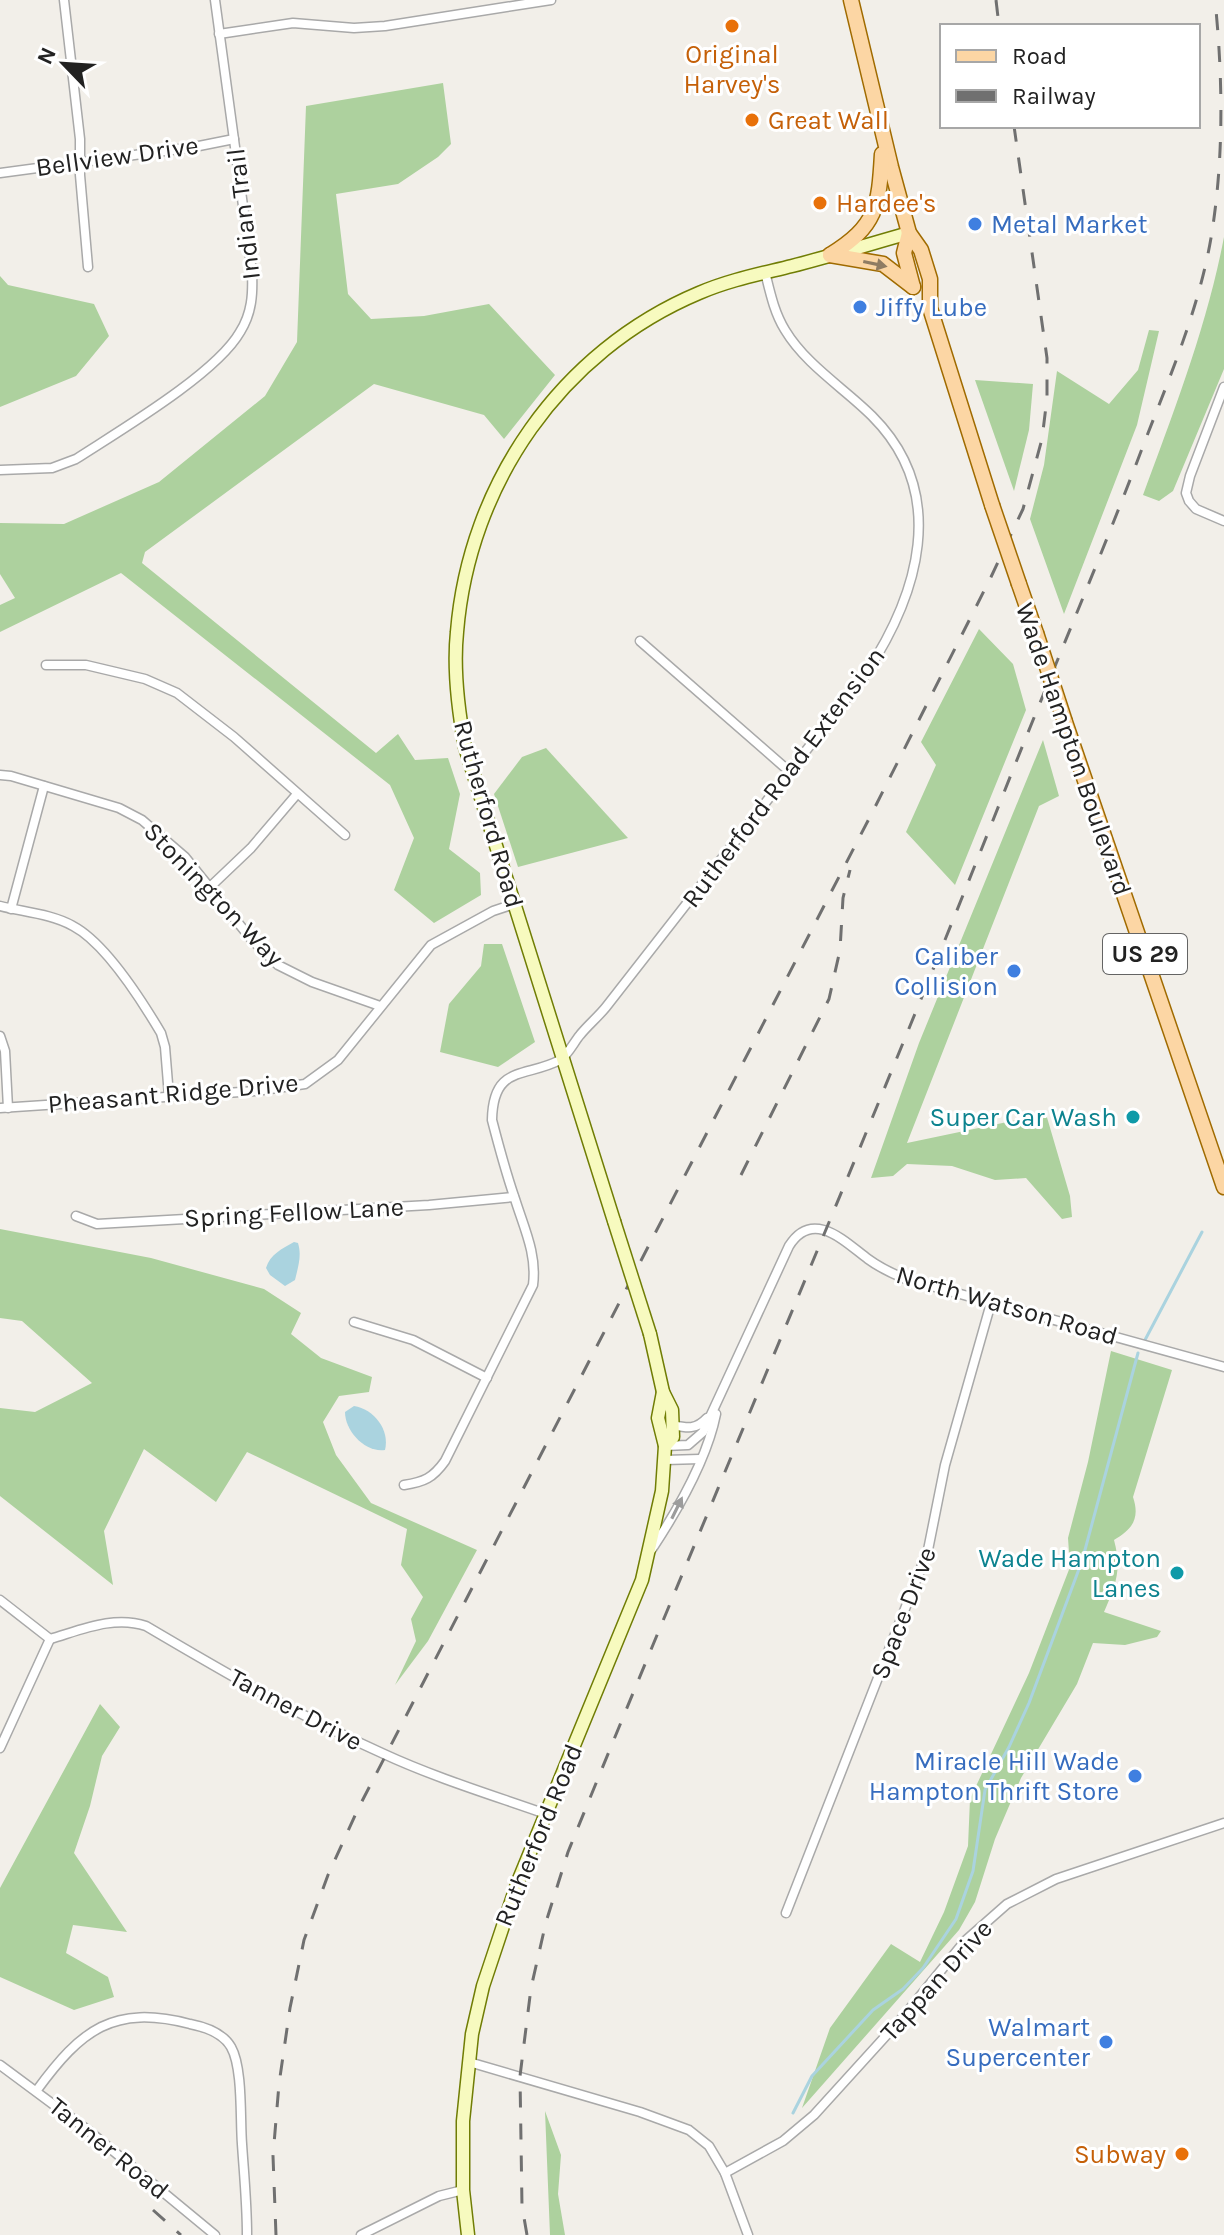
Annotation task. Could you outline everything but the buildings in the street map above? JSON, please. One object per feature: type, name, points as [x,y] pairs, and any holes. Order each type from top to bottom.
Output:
[{"type":"main road","name":"Wade Hampton Boulevard","points":[[851,0],[909,233],[921,250],[930,279],[930,308],[992,505],[1224,1187]]},
{"type":"main road","points":[[830,255],[852,241],[866,227],[872,215],[878,195],[883,137]]},
{"type":"main road","name":"Wade Hampton Boulevard","points":[[909,233],[904,253],[913,287],[930,308]]},
{"type":"main road","points":[[830,255],[883,264],[913,287]]},
{"type":"street","points":[[64,0],[80,139],[88,267]]},
{"type":"street","name":"Indian Trail","points":[[0,470],[52,468],[76,459],[211,365],[239,335],[248,315],[253,290],[215,0]]},
{"type":"street","points":[[480,0],[481,12]]},
{"type":"street","points":[[219,34],[293,23],[354,28],[385,26],[551,0]]},
{"type":"street","name":"Bellview Drive","points":[[0,173],[234,139]]},
{"type":"street","name":"Rutherford Road","points":[[665,1453],[673,1437],[672,1410],[663,1392],[650,1334],[470,765],[459,712],[456,634],[461,594],[482,518],[501,476],[533,424],[560,391],[604,350],[641,323],[696,294],[909,233]]},
{"type":"street","name":"Rutherford Road Extension","points":[[562,1059],[609,1004],[865,675],[894,628],[914,574],[919,520],[911,480],[895,445],[872,417],[791,340],[776,313],[765,272]]},
{"type":"street","points":[[1224,387],[1186,493],[1196,509],[1224,521]]},
{"type":"street","points":[[640,641],[790,772]]},
{"type":"street","points":[[46,665],[86,665],[145,679],[177,693],[234,737],[345,835]]},
{"type":"street","name":"Stonington Way","points":[[0,775],[119,808],[142,820],[185,857],[252,940],[278,965],[312,982],[380,1006]]},
{"type":"street","points":[[11,909],[44,786]]},
{"type":"street","points":[[210,887],[251,848],[297,794]]},
{"type":"street","name":"Pheasant Ridge Drive","points":[[4,1108],[278,1089],[305,1084],[338,1060],[431,945],[453,931],[514,904]]},
{"type":"street","points":[[0,906],[60,920],[73,926],[106,954],[161,1033],[169,1096]]},
{"type":"street","points":[[0,1036],[5,1051],[4,1108]]},
{"type":"street","points":[[404,1485],[423,1482],[436,1475],[533,1285],[535,1266],[530,1244],[492,1120],[495,1097],[508,1079],[521,1071],[562,1059]]},
{"type":"street","name":"Spring Fellow Lane","points":[[76,1216],[97,1224],[429,1205],[514,1197]]},
{"type":"street","name":"North Watson Road","points":[[665,1453],[693,1443],[703,1432],[789,1246],[804,1232],[817,1229],[845,1239],[870,1261],[898,1276],[1224,1367]]},
{"type":"street","name":"Space Drive","points":[[786,1913],[928,1550],[945,1465],[991,1303]]},
{"type":"street","points":[[354,1322],[413,1340],[487,1378]]},
{"type":"street","name":"Rutherford Road","points":[[468,2235],[463,2190],[463,2121],[472,2034],[490,1959],[517,1884],[642,1580],[662,1491],[665,1453],[658,1418],[663,1392]]},
{"type":"street","name":"North Watson Road","points":[[673,1425],[698,1426],[717,1405]]},
{"type":"street","name":"North Watson Road","points":[[649,1554],[672,1518],[700,1459],[712,1432],[717,1405]]},
{"type":"street","points":[[665,1453],[700,1459]]},
{"type":"street","points":[[0,1600],[50,1639],[0,1748]]},
{"type":"street","name":"Tanner Drive","points":[[50,1639],[114,1622],[129,1621],[146,1626],[319,1724],[386,1756],[546,1814]]},
{"type":"street","name":"Tappan Drive","points":[[725,2173],[783,2141],[814,2115],[903,2017],[965,1941],[1007,1904],[1056,1879],[1224,1823]]},
{"type":"street","points":[[37,2090],[71,2047],[106,2024],[150,2016],[217,2033],[231,2047],[238,2074],[247,2235]]},
{"type":"street","points":[[469,2062],[682,2126],[709,2146],[725,2173],[748,2235]]},
{"type":"street","name":"Tanner Road","points":[[0,2065],[37,2090],[215,2235]]},
{"type":"street","points":[[361,2235],[439,2196],[463,2190]]},
{"type":"green space","points":[[443,83],[451,144],[438,157],[398,184],[336,194],[348,294],[371,319],[424,316],[489,304],[555,375],[504,439],[484,415],[374,384],[145,552],[142,563],[376,753],[398,734],[415,760],[448,758],[460,794],[449,849],[480,873],[481,895],[434,923],[394,890],[414,838],[390,785],[121,573],[0,632],[0,605],[15,598],[0,574],[0,523],[64,524],[159,482],[265,396],[297,342],[306,106]]},
{"type":"green space","points":[[1224,237],[1224,369],[1173,491],[1159,501],[1143,495],[1199,336]]},
{"type":"green space","points":[[0,276],[8,285],[94,304],[109,336],[76,376],[0,407]]},
{"type":"green space","points":[[1149,330],[1159,331],[1137,425],[1064,614],[1030,519],[1044,465],[1057,371],[1109,404],[1138,370]]},
{"type":"green space","points":[[975,380],[1033,384],[1029,430],[1014,491]]},
{"type":"green space","points":[[979,629],[1013,664],[1026,710],[955,885],[906,832],[936,765],[921,742]]},
{"type":"green space","points":[[1043,740],[1059,796],[1039,806],[907,1143],[1046,1114],[1070,1196],[1072,1217],[1062,1219],[1026,1178],[995,1180],[952,1166],[907,1164],[893,1176],[871,1178],[919,1043]]},
{"type":"green space","points":[[546,748],[628,838],[518,867],[494,794],[522,757]]},
{"type":"green space","points":[[484,944],[502,944],[535,1042],[498,1067],[440,1052],[449,1004],[481,966]]},
{"type":"green space","points":[[0,1229],[151,1258],[264,1289],[301,1313],[291,1334],[321,1358],[372,1377],[369,1392],[339,1396],[323,1422],[336,1455],[371,1503],[477,1550],[428,1641],[395,1685],[416,1641],[411,1619],[423,1597],[401,1565],[407,1529],[247,1452],[216,1502],[144,1449],[104,1531],[113,1585],[0,1496],[0,1408],[35,1412],[92,1383],[22,1321],[0,1318]]},
{"type":"green space","points":[[1111,1351],[1172,1370],[1133,1497],[1135,1517],[1126,1532],[1114,1540],[1118,1560],[1116,1577],[1104,1612],[1161,1631],[1157,1637],[1125,1645],[1093,1643],[1077,1684],[1021,1778],[995,1839],[975,1902],[959,1930],[802,2108],[830,2028],[891,1944],[920,1962],[944,1912],[968,1846],[970,1799],[1029,1673],[1070,1567],[1068,1538],[1088,1462]]},
{"type":"green space","points":[[100,1704],[120,1727],[102,1756],[74,1853],[127,1932],[73,1925],[66,1953],[108,1977],[114,1997],[74,2010],[0,1977],[0,1888]]},
{"type":"green space","points":[[545,2111],[561,2155],[558,2194],[565,2235],[550,2235]]},
{"type":"water","points":[[294,1242],[298,1243],[300,1257],[295,1280],[285,1286],[266,1268],[273,1255]]},
{"type":"water","points":[[354,1406],[368,1411],[379,1422],[385,1435],[385,1450],[370,1448],[352,1433],[345,1412]]},
{"type":"waterway","points":[[1145,1340],[1202,1232]]},
{"type":"waterway","points":[[793,2113],[812,2076],[873,2010],[903,1989],[923,1968],[956,1919],[973,1871],[985,1790],[1029,1703],[1082,1561],[1138,1353]]},
{"type":"railway","points":[[996,0],[999,24]]},
{"type":"railway","points":[[527,2235],[522,2206],[520,2076],[531,1988],[546,1922],[568,1852],[946,936],[1181,348],[1205,266],[1218,179],[1221,89],[1215,0]]},
{"type":"railway","points":[[276,2235],[273,2156],[279,2084],[304,1940],[328,1875],[358,1809],[874,809],[1023,509],[1042,439],[1047,398],[1047,358],[1014,128]]},
{"type":"railway","points":[[741,1175],[829,999],[840,950],[843,898],[850,870]]},
{"type":"railway","points":[[153,2210],[181,2235]]},
{"type":"place","name":"Original Harvey's","points":[[732,26]]},
{"type":"place","name":"Great Wall","points":[[752,120]]},
{"type":"place","name":"Hardee's","points":[[820,203]]},
{"type":"place","name":"Metal Market","points":[[975,224]]},
{"type":"place","name":"Jiffy Lube","points":[[860,307]]},
{"type":"place","name":"Caliber Collision","points":[[1014,971]]},
{"type":"place","name":"Super Car Wash","points":[[1133,1117]]},
{"type":"place","name":"Wade Hampton Lanes","points":[[1177,1573]]},
{"type":"place","name":"Miracle Hill Wade Hampton Thrift Store","points":[[1135,1776]]},
{"type":"place","name":"Walmart Supercenter","points":[[1106,2042]]},
{"type":"place","name":"Subway","points":[[1182,2154]]}]
